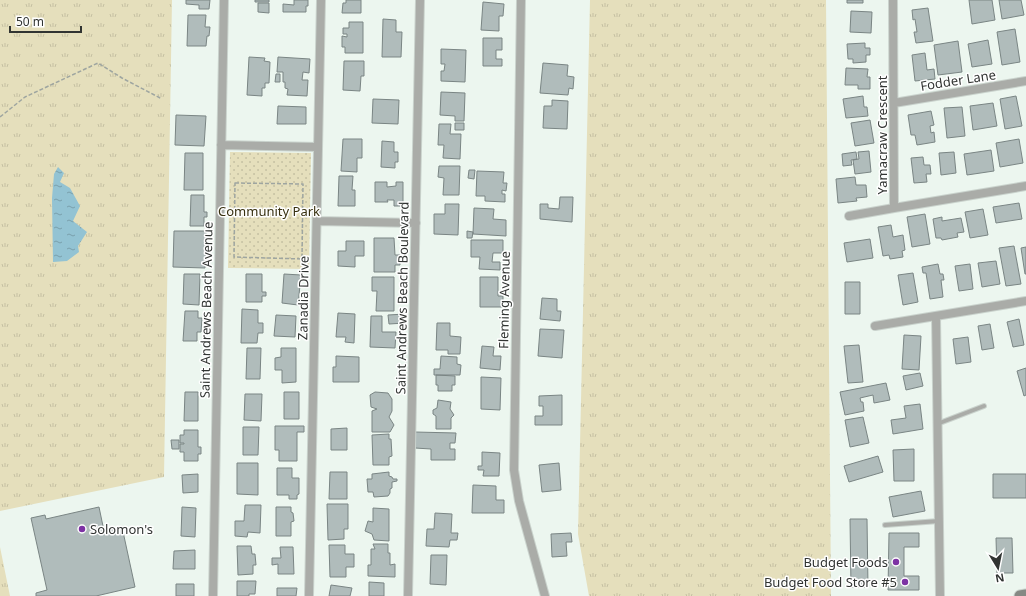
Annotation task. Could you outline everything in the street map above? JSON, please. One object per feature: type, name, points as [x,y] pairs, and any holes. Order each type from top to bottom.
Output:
[{"type":"main road","points":[[1020,596],[1026,595]]},
{"type":"street","name":"Saint Andrews Beach Avenue","points":[[213,596],[224,0]]},
{"type":"street","name":"Zanadia Drive","points":[[309,596],[321,0]]},
{"type":"street","name":"Saint Andrews Beach Boulevard","points":[[408,596],[420,0]]},
{"type":"street","name":"Fleming Avenue","points":[[521,0],[514,470],[519,501],[545,596]]},
{"type":"street","name":"Yamacraw Crescent","points":[[893,0],[894,208],[1026,186]]},
{"type":"street","name":"Fodder Lane","points":[[894,103],[1026,81]]},
{"type":"street","points":[[221,145],[318,147]]},
{"type":"street","points":[[849,216],[894,208]]},
{"type":"street","points":[[317,222],[416,223]]},
{"type":"street","points":[[875,326],[1026,301]]},
{"type":"street","points":[[936,317],[940,596]]},
{"type":"lane","points":[[937,425],[984,406]]},
{"type":"lane","points":[[885,525],[939,521]]},
{"type":"path","points":[[0,117],[25,97],[98,63],[122,78],[162,99]]},
{"type":"path","points":[[235,183],[303,184],[302,259],[234,257],[235,183]]},
{"type":"green space","points":[[0,0],[172,0],[164,477],[0,511]]},
{"type":"green space","points":[[590,0],[826,0],[831,596],[589,596],[578,534]]},
{"type":"green space","name":"Community Park","points":[[230,152],[311,153],[309,269],[228,268]]},
{"type":"green space","points":[[0,547],[10,596],[0,596]]},
{"type":"water","points":[[58,167],[64,173],[60,182],[70,188],[80,206],[73,221],[87,232],[78,246],[79,252],[67,261],[53,262],[52,198],[54,174]]},
{"type":"building","points":[[186,0],[210,0],[209,9],[199,9],[199,5],[186,4]]},
{"type":"building","points":[[255,0],[269,0],[269,2],[255,2]]},
{"type":"building","points":[[294,0],[308,0],[306,12],[283,12],[283,4],[294,5]]},
{"type":"building","points":[[346,0],[361,0],[361,13],[342,13],[343,3],[346,3]]},
{"type":"building","points":[[847,0],[863,0],[863,3],[847,3]]},
{"type":"building","points":[[969,0],[992,0],[995,20],[972,24]]},
{"type":"building","points":[[999,0],[1021,0],[1024,15],[1002,19]]},
{"type":"building","points":[[483,2],[504,4],[503,16],[499,16],[499,31],[481,30]]},
{"type":"building","points":[[258,3],[269,3],[269,13],[258,12]]},
{"type":"building","points":[[928,8],[933,41],[916,43],[914,32],[917,32],[915,19],[913,20],[912,10]]},
{"type":"building","points":[[851,11],[872,12],[871,33],[850,32]]},
{"type":"building","points":[[188,15],[206,15],[205,27],[210,27],[206,46],[187,46]]},
{"type":"building","points":[[383,19],[396,20],[396,32],[402,32],[401,57],[382,57]]},
{"type":"building","points":[[349,22],[363,22],[363,53],[345,53],[345,47],[342,47],[342,36],[347,37],[347,34],[343,34],[343,28],[349,28]]},
{"type":"building","points":[[1015,29],[1020,62],[1002,65],[997,32]]},
{"type":"building","points":[[483,38],[502,38],[502,50],[496,50],[496,59],[502,59],[502,66],[483,66]]},
{"type":"building","points":[[988,40],[992,64],[972,67],[968,44]]},
{"type":"building","points":[[958,41],[962,72],[938,75],[934,45]]},
{"type":"building","points":[[865,43],[865,48],[870,48],[870,55],[866,55],[866,62],[853,63],[853,59],[848,59],[847,44]]},
{"type":"building","points":[[441,49],[466,50],[465,82],[441,81],[441,71],[444,71],[445,64],[441,64]]},
{"type":"building","points":[[925,53],[927,70],[934,69],[935,79],[915,81],[912,55]]},
{"type":"building","points":[[249,57],[265,58],[264,61],[270,62],[269,83],[265,83],[265,88],[262,88],[262,96],[247,95]]},
{"type":"building","points":[[278,57],[310,59],[309,73],[303,72],[302,80],[308,80],[307,96],[287,95],[288,89],[285,88],[285,82],[283,82],[283,72],[277,72]]},
{"type":"building","points":[[344,61],[364,61],[364,76],[361,76],[360,91],[343,90]]},
{"type":"building","points":[[543,63],[568,65],[567,76],[574,77],[573,89],[569,88],[568,95],[540,93]]},
{"type":"building","points":[[846,68],[868,69],[867,77],[870,77],[870,89],[858,89],[858,85],[845,85]]},
{"type":"building","points":[[276,74],[280,74],[280,82],[275,82]]},
{"type":"building","points":[[441,92],[465,93],[464,121],[455,121],[455,116],[440,115]]},
{"type":"building","points":[[863,96],[864,107],[867,107],[868,116],[846,118],[843,99]]},
{"type":"building","points":[[1016,96],[1022,126],[1005,129],[1000,99]]},
{"type":"building","points":[[373,99],[399,100],[398,124],[372,123]]},
{"type":"building","points":[[552,100],[568,101],[567,129],[543,128],[544,106],[552,106]]},
{"type":"building","points":[[993,103],[997,126],[973,130],[970,106]]},
{"type":"building","points":[[278,106],[306,107],[306,124],[277,124]]},
{"type":"building","points":[[962,107],[965,136],[947,138],[944,108]]},
{"type":"building","points":[[931,111],[934,125],[930,126],[931,133],[934,132],[935,142],[917,145],[915,135],[911,135],[908,115]]},
{"type":"building","points":[[176,115],[206,116],[204,146],[175,145]]},
{"type":"building","points":[[870,120],[874,143],[855,146],[851,123]]},
{"type":"building","points":[[455,123],[464,123],[464,130],[455,130]]},
{"type":"building","points":[[439,124],[451,124],[450,134],[461,134],[460,159],[443,158],[444,145],[438,145]]},
{"type":"building","points":[[343,139],[362,139],[362,158],[357,158],[357,172],[341,171]]},
{"type":"building","points":[[1019,139],[1023,163],[1000,167],[996,143]]},
{"type":"building","points":[[382,141],[394,142],[394,152],[398,152],[398,162],[395,162],[395,168],[381,167]]},
{"type":"building","points":[[991,150],[994,171],[967,175],[964,154]]},
{"type":"building","points":[[869,151],[871,172],[855,174],[853,160],[859,159],[858,152]]},
{"type":"building","points":[[856,152],[857,159],[851,160],[852,165],[843,166],[842,154]]},
{"type":"building","points":[[954,152],[956,173],[941,175],[939,153]]},
{"type":"building","points":[[185,153],[203,153],[203,190],[184,190]]},
{"type":"building","points":[[923,157],[924,165],[930,165],[931,174],[926,174],[927,182],[914,183],[911,158]]},
{"type":"building","points":[[439,166],[460,166],[459,195],[443,195],[444,178],[438,177]]},
{"type":"building","points":[[469,170],[475,170],[474,179],[468,178]]},
{"type":"building","points":[[477,171],[504,172],[503,183],[507,183],[506,191],[502,190],[502,194],[505,194],[505,202],[485,201],[485,196],[476,196]]},
{"type":"building","points":[[339,176],[353,176],[352,190],[355,190],[355,206],[338,206]]},
{"type":"building","points":[[855,177],[856,185],[866,185],[867,197],[856,198],[857,201],[838,203],[836,179]]},
{"type":"building","points":[[375,182],[387,182],[387,187],[396,186],[396,182],[403,182],[403,206],[394,206],[394,200],[387,200],[388,202],[375,202]]},
{"type":"building","points":[[191,195],[204,195],[204,212],[207,212],[207,217],[204,217],[204,226],[190,226]]},
{"type":"building","points":[[560,197],[573,197],[572,222],[540,219],[540,204],[548,204],[548,208],[559,209]]},
{"type":"building","points":[[1019,203],[1022,219],[996,223],[993,207]]},
{"type":"building","points":[[445,204],[459,204],[458,235],[434,234],[434,214],[445,214]]},
{"type":"building","points":[[474,208],[494,209],[493,219],[506,220],[506,236],[473,234]]},
{"type":"building","points":[[983,209],[988,235],[970,238],[965,212]]},
{"type":"building","points":[[925,214],[930,244],[912,247],[907,217]]},
{"type":"building","points":[[942,217],[942,221],[961,218],[964,232],[957,233],[958,237],[942,240],[941,238],[936,238],[933,219]]},
{"type":"building","points":[[891,225],[893,237],[903,235],[905,250],[902,251],[903,257],[890,259],[889,255],[883,256],[878,227]]},
{"type":"building","points":[[174,231],[206,231],[205,268],[173,267]]},
{"type":"building","points":[[467,231],[473,232],[472,238],[467,238]]},
{"type":"building","points":[[374,238],[394,238],[395,255],[400,255],[400,265],[395,265],[395,272],[374,272]]},
{"type":"building","points":[[870,239],[873,258],[847,262],[844,243]]},
{"type":"building","points":[[471,240],[503,240],[503,253],[493,253],[492,262],[500,262],[500,270],[479,269],[480,257],[471,257]]},
{"type":"building","points":[[346,241],[364,241],[364,256],[355,256],[355,267],[338,266],[338,251],[346,251]]},
{"type":"building","points":[[1014,246],[1021,284],[1006,286],[999,248]]},
{"type":"building","points":[[1026,247],[1026,274],[1025,274],[1021,248]]},
{"type":"building","points":[[996,261],[1000,284],[982,287],[978,263]]},
{"type":"building","points":[[938,264],[940,274],[943,274],[944,280],[941,280],[943,297],[930,299],[926,273],[923,273],[922,267]]},
{"type":"building","points":[[970,264],[973,289],[959,291],[955,266]]},
{"type":"building","points":[[913,273],[918,302],[903,305],[898,275]]},
{"type":"building","points":[[184,274],[200,274],[199,305],[183,304]]},
{"type":"building","points":[[246,274],[262,274],[262,292],[266,292],[266,296],[262,296],[262,302],[246,302]]},
{"type":"building","points":[[284,274],[301,275],[298,305],[282,303]]},
{"type":"building","points":[[372,277],[394,277],[394,311],[376,311],[377,291],[372,291]]},
{"type":"building","points":[[480,277],[498,277],[498,296],[503,296],[503,307],[480,307]]},
{"type":"building","points":[[845,282],[860,282],[860,314],[845,314]]},
{"type":"building","points":[[542,298],[557,299],[557,311],[561,311],[560,321],[540,319]]},
{"type":"building","points":[[242,309],[258,310],[258,323],[263,323],[263,333],[258,333],[257,343],[241,343]]},
{"type":"building","points":[[185,311],[198,311],[198,318],[202,318],[201,332],[197,332],[197,341],[183,341]]},
{"type":"building","points":[[338,313],[355,314],[354,343],[345,342],[346,337],[336,337]]},
{"type":"building","points":[[405,314],[405,323],[389,324],[388,315]]},
{"type":"building","points":[[276,315],[296,316],[295,337],[274,336]]},
{"type":"building","points":[[371,316],[382,316],[382,332],[396,332],[395,348],[370,347]]},
{"type":"building","points":[[1019,319],[1024,345],[1013,347],[1007,322]]},
{"type":"building","points":[[437,323],[450,323],[450,336],[461,337],[460,354],[448,354],[448,350],[436,350]]},
{"type":"building","points":[[990,324],[994,348],[982,350],[978,326]]},
{"type":"building","points":[[540,329],[564,330],[562,358],[538,356]]},
{"type":"building","points":[[904,335],[921,336],[919,370],[902,369]]},
{"type":"building","points":[[968,337],[971,362],[956,364],[953,339]]},
{"type":"building","points":[[859,345],[863,382],[848,383],[844,346]]},
{"type":"building","points":[[482,346],[494,347],[493,356],[501,356],[500,370],[480,368]]},
{"type":"building","points":[[247,348],[261,348],[260,379],[246,379]]},
{"type":"building","points":[[281,348],[296,348],[296,382],[282,383],[282,370],[275,370],[275,358],[281,357]]},
{"type":"building","points":[[336,356],[359,357],[359,382],[333,382],[333,367],[336,367]]},
{"type":"building","points":[[441,356],[457,357],[457,364],[461,365],[460,375],[434,375],[434,369],[440,369]]},
{"type":"building","points":[[1026,368],[1026,395],[1024,396],[1017,371]]},
{"type":"building","points":[[920,373],[923,386],[906,390],[903,376]]},
{"type":"building","points":[[436,375],[455,376],[455,385],[452,385],[452,391],[438,391],[438,385],[436,385]]},
{"type":"building","points":[[481,377],[501,378],[500,410],[481,409]]},
{"type":"building","points":[[886,383],[890,400],[874,403],[873,395],[860,398],[861,402],[863,402],[864,411],[845,415],[840,392]]},
{"type":"building","points":[[185,392],[198,392],[198,421],[184,421]]},
{"type":"building","points":[[284,392],[299,392],[299,419],[284,419]]},
{"type":"building","points":[[375,392],[388,393],[392,399],[392,411],[389,417],[394,425],[390,432],[372,432],[372,411],[377,409],[371,407],[370,395]]},
{"type":"building","points":[[245,394],[262,394],[261,421],[244,420]]},
{"type":"building","points":[[562,395],[562,425],[535,425],[535,416],[543,416],[543,406],[539,406],[539,396]]},
{"type":"building","points":[[438,400],[451,402],[450,409],[454,415],[451,418],[451,429],[436,429],[436,416],[433,414],[433,410],[437,408]]},
{"type":"building","points":[[920,404],[923,429],[893,434],[891,420],[906,418],[904,406]]},
{"type":"building","points":[[863,417],[869,443],[850,447],[845,420]]},
{"type":"building","points":[[275,426],[304,426],[304,432],[297,432],[297,461],[279,461],[279,450],[275,450]]},
{"type":"building","points":[[243,427],[259,427],[258,455],[243,455]]},
{"type":"building","points":[[347,428],[347,450],[331,450],[331,429]]},
{"type":"building","points":[[184,430],[198,430],[198,447],[201,447],[201,454],[198,454],[198,461],[184,461],[184,452],[180,452],[180,444],[184,443],[180,443],[180,435],[184,435]]},
{"type":"building","points":[[415,432],[456,433],[455,443],[450,443],[450,449],[455,449],[455,460],[431,460],[431,449],[415,448]]},
{"type":"building","points":[[389,434],[389,439],[391,439],[392,456],[389,457],[389,465],[373,465],[372,435]]},
{"type":"building","points":[[171,440],[179,440],[179,449],[172,449]]},
{"type":"building","points":[[914,449],[914,481],[894,481],[893,450]]},
{"type":"building","points":[[482,452],[500,453],[499,476],[483,476],[484,470],[478,470],[478,466],[482,466]]},
{"type":"building","points":[[878,456],[883,472],[849,482],[844,466]]},
{"type":"building","points":[[237,463],[258,463],[258,495],[237,494]]},
{"type":"building","points":[[559,463],[561,490],[542,492],[539,465]]},
{"type":"building","points":[[277,468],[292,468],[292,478],[299,478],[299,494],[297,495],[297,499],[289,499],[289,495],[277,495]]},
{"type":"building","points":[[330,472],[347,472],[347,499],[329,499]]},
{"type":"building","points":[[389,472],[389,476],[393,479],[397,479],[397,481],[392,482],[390,493],[388,496],[374,497],[373,492],[368,492],[367,479],[372,479],[372,474]]},
{"type":"building","points":[[198,474],[198,492],[183,493],[182,475]]},
{"type":"building","points":[[993,474],[1026,474],[1026,498],[993,498]]},
{"type":"building","points":[[473,485],[496,486],[496,500],[504,500],[504,513],[472,513]]},
{"type":"building","points":[[921,491],[925,511],[893,517],[889,497]]},
{"type":"building","points":[[327,504],[348,504],[348,529],[344,529],[344,539],[328,540]]},
{"type":"building","points":[[245,505],[261,505],[260,533],[248,532],[247,537],[235,536],[235,521],[244,521]]},
{"type":"building","points":[[99,507],[104,531],[122,527],[135,587],[96,596],[36,596],[36,593],[47,590],[31,518],[45,515],[46,519]]},
{"type":"building","points":[[182,507],[196,508],[195,537],[181,536]]},
{"type":"building","points":[[276,507],[291,507],[294,521],[291,522],[291,536],[276,536]]},
{"type":"building","points":[[373,508],[389,509],[389,541],[374,540],[372,534],[365,531],[368,521],[373,522]]},
{"type":"building","points":[[435,513],[452,514],[451,533],[458,533],[457,540],[450,540],[449,547],[426,546],[427,529],[434,529]]},
{"type":"building","points":[[850,519],[867,519],[868,587],[851,587]]},
{"type":"building","points":[[571,533],[572,542],[566,542],[567,556],[552,557],[551,534]]},
{"type":"building","name":"Budget Foods","points":[[889,533],[919,533],[919,547],[904,547],[904,576],[919,576],[919,590],[888,590]]},
{"type":"building","points":[[996,538],[1012,538],[1013,573],[997,573]]},
{"type":"building","points":[[373,544],[388,544],[390,565],[395,564],[395,577],[368,576],[368,565],[371,565],[371,549],[375,549]]},
{"type":"building","points":[[329,545],[345,545],[345,554],[354,554],[354,567],[346,567],[346,577],[330,577]]},
{"type":"building","points":[[237,546],[251,546],[252,554],[255,554],[256,565],[253,565],[253,574],[238,575]]},
{"type":"building","points":[[280,547],[293,547],[294,574],[278,574],[278,564],[272,565],[272,558],[281,558]]},
{"type":"building","points":[[195,550],[195,569],[173,569],[174,551]]},
{"type":"building","points":[[431,555],[447,555],[446,585],[430,584]]},
{"type":"building","points":[[237,581],[256,581],[255,594],[249,594],[249,596],[237,596]]},
{"type":"building","points":[[369,582],[384,583],[384,596],[369,596]]},
{"type":"building","points":[[176,584],[194,584],[194,596],[176,596]]},
{"type":"building","points":[[331,585],[352,588],[350,596],[329,596]]},
{"type":"building","points":[[277,588],[297,588],[296,596],[277,596]]},
{"type":"place","name":"Solomon's","points":[[82,529]]},
{"type":"place","name":"Budget Foods","points":[[896,562]]},
{"type":"place","name":"Budget Food Store #5","points":[[905,582]]}]
